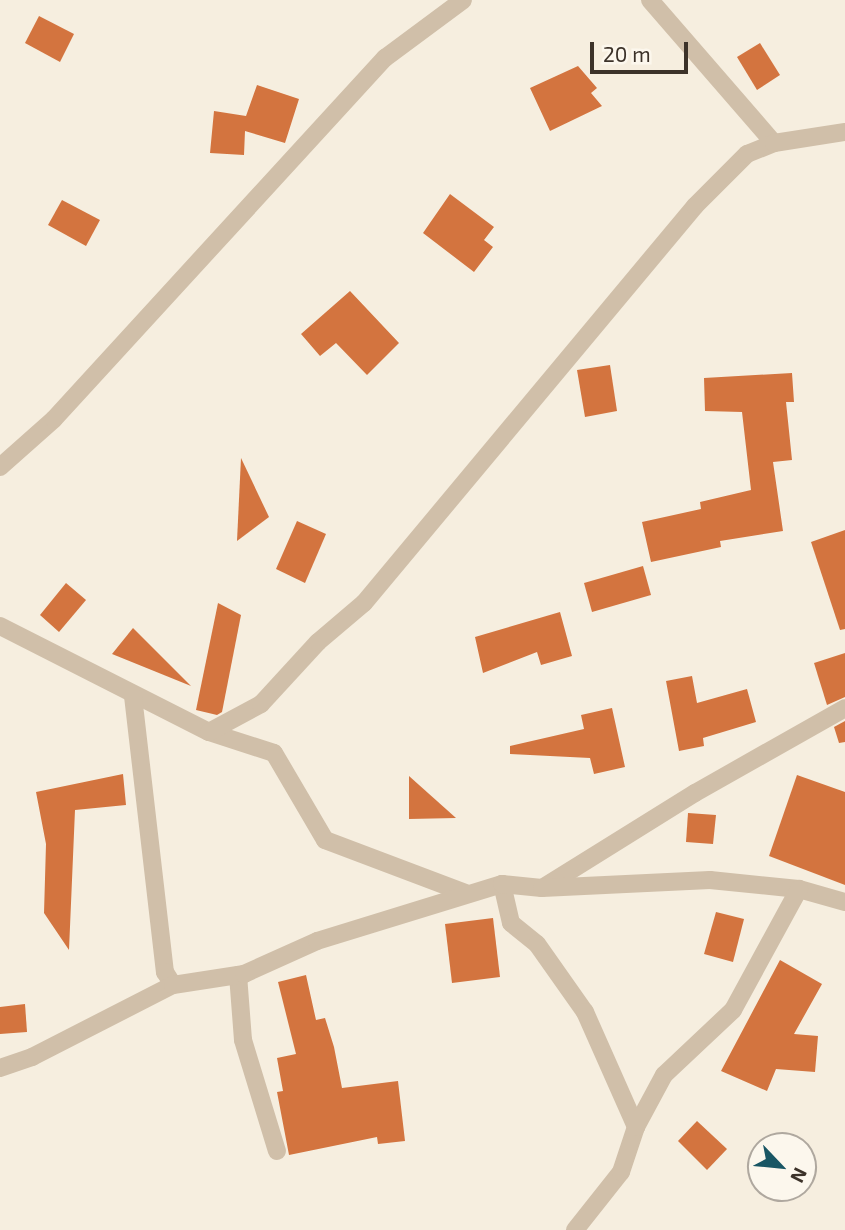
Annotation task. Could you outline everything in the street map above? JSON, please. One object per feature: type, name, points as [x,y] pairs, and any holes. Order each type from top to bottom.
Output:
[{"type":"street","points":[[0,467],[54,419],[385,58],[463,0]]},
{"type":"street","points":[[650,0],[774,144]]},
{"type":"street","points":[[209,732],[261,704],[318,642],[364,603],[695,205],[747,155],[774,144],[845,132]]},
{"type":"street","points":[[0,626],[133,696],[209,732],[274,753],[325,840],[465,893]]},
{"type":"street","points":[[133,696],[165,972],[173,985]]},
{"type":"street","points":[[542,888],[695,793],[845,708]]},
{"type":"street","points":[[0,1068],[32,1057],[173,985],[238,975],[317,941],[465,893],[502,884],[542,888],[710,880],[799,889],[845,902]]},
{"type":"street","points":[[502,884],[511,923],[537,944],[585,1012],[636,1127]]},
{"type":"street","points":[[575,1230],[621,1172],[636,1127],[664,1074],[733,1010],[799,889]]},
{"type":"street","points":[[238,975],[243,1040],[276,1151]]},
{"type":"building","points":[[39,16],[74,34],[60,62],[25,43]]},
{"type":"building","points":[[760,43],[780,75],[757,90],[737,57]]},
{"type":"building","points":[[578,66],[597,88],[591,93],[602,106],[550,131],[530,88]]},
{"type":"building","points":[[257,85],[299,99],[285,143],[245,131],[244,155],[210,153],[214,111],[246,116]]},
{"type":"building","points":[[450,194],[494,227],[484,240],[493,247],[474,272],[423,233]]},
{"type":"building","points":[[62,200],[100,220],[86,246],[48,225]]},
{"type":"building","points":[[350,291],[399,343],[367,375],[336,343],[320,356],[301,334]]},
{"type":"building","points":[[610,365],[617,411],[585,417],[577,370]]},
{"type":"building","points":[[792,373],[794,402],[786,402],[792,460],[773,462],[783,531],[720,541],[721,547],[651,562],[642,522],[701,509],[700,502],[751,490],[742,412],[705,411],[704,378]]},
{"type":"building","points":[[241,458],[269,517],[237,541]]},
{"type":"building","points":[[297,521],[326,534],[305,583],[276,569]]},
{"type":"building","points":[[845,530],[845,629],[840,630],[811,542]]},
{"type":"building","points":[[643,566],[651,595],[592,612],[584,583]]},
{"type":"building","points":[[66,583],[86,600],[59,632],[40,615]]},
{"type":"building","points":[[218,603],[241,615],[222,712],[217,715],[196,710]]},
{"type":"building","points":[[560,612],[572,656],[541,665],[537,652],[483,673],[475,637]]},
{"type":"building","points":[[133,628],[191,686],[112,654]]},
{"type":"building","points":[[845,653],[845,697],[827,705],[814,663]]},
{"type":"building","points":[[692,676],[697,703],[747,689],[756,722],[703,738],[704,746],[679,751],[666,681]]},
{"type":"building","points":[[612,708],[625,767],[594,774],[590,758],[510,754],[510,746],[584,729],[581,715]]},
{"type":"building","points":[[845,721],[845,742],[839,743],[834,727]]},
{"type":"building","points":[[123,774],[126,805],[75,810],[69,950],[44,913],[46,844],[36,792]]},
{"type":"building","points":[[797,775],[845,792],[845,885],[769,856]]},
{"type":"building","points":[[409,776],[456,818],[409,819]]},
{"type":"building","points":[[688,813],[716,815],[713,844],[686,842]]},
{"type":"building","points":[[716,912],[744,919],[733,962],[704,954]]},
{"type":"building","points":[[493,918],[500,977],[452,983],[445,924]]},
{"type":"building","points":[[780,960],[822,984],[794,1034],[818,1036],[815,1072],[776,1069],[767,1091],[721,1071]]},
{"type":"building","points":[[306,975],[316,1020],[325,1018],[342,1088],[398,1081],[405,1141],[378,1144],[377,1137],[289,1155],[277,1092],[283,1091],[277,1058],[296,1054],[278,982]]},
{"type":"building","points":[[25,1004],[27,1032],[0,1034],[0,1007]]},
{"type":"building","points":[[697,1121],[727,1149],[707,1170],[678,1141]]}]
